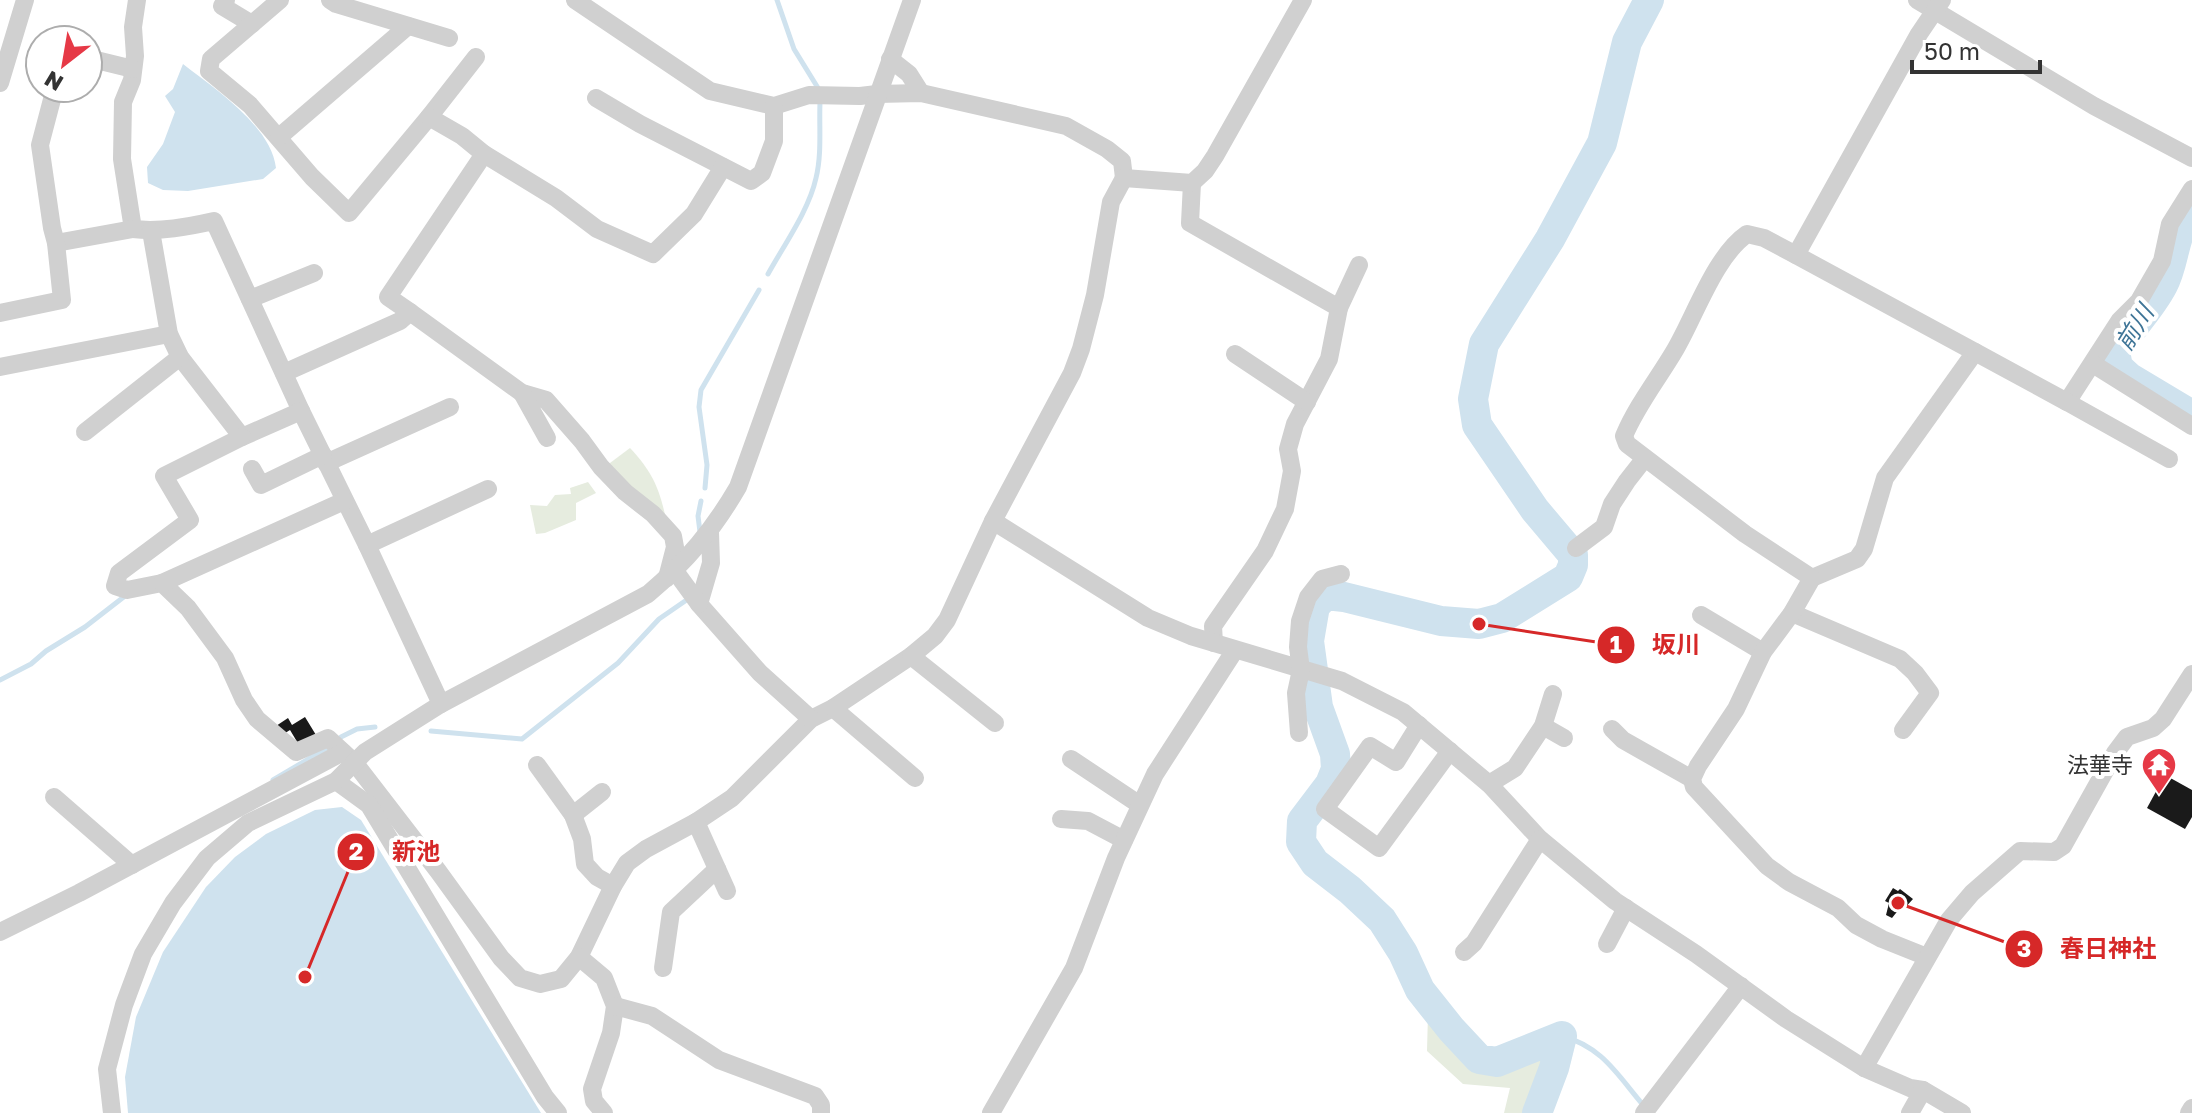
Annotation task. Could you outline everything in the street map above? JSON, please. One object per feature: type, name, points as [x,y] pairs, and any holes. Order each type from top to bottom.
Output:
[{"type":"street","points":[[0,83],[25,0]]},
{"type":"street","points":[[137,0],[132,80],[123,102],[122,159],[169,334],[180,357],[242,437]]},
{"type":"street","points":[[226,0],[222,6],[252,24]]},
{"type":"street","points":[[280,0],[211,59],[209,71],[250,105],[312,177],[349,213],[476,57]]},
{"type":"street","points":[[330,0],[449,38]]},
{"type":"street","points":[[162,583],[188,608],[225,658],[244,700],[257,719],[296,752],[328,738],[348,757],[438,871],[501,958],[520,978],[540,984],[561,979],[579,957],[627,863],[732,798],[811,719],[833,708],[911,656],[935,636],[947,620],[993,521],[1072,373],[1095,295],[1111,202],[1124,178],[1122,161],[1066,126],[921,93],[809,95],[774,106],[710,91],[576,0]]},
{"type":"street","points":[[1,928],[348,757],[365,752],[441,704],[648,594],[671,575],[710,532],[738,487],[912,0]]},
{"type":"street","points":[[1303,0],[1215,156],[1192,183],[1190,223],[1339,308]]},
{"type":"street","points":[[1917,0],[1938,5],[2094,106],[2192,158]]},
{"type":"street","points":[[1796,255],[1938,5]]},
{"type":"street","points":[[279,137],[408,26]]},
{"type":"street","points":[[890,59],[909,74],[921,93]]},
{"type":"street","points":[[104,62],[133,69]]},
{"type":"street","points":[[596,98],[751,181],[762,173],[774,141],[774,106]]},
{"type":"street","points":[[0,313],[62,300],[40,145],[51,104]]},
{"type":"street","points":[[429,117],[556,198],[597,229],[653,254],[694,214],[723,167]]},
{"type":"street","points":[[484,154],[388,297],[522,393],[546,400],[601,467],[673,536],[675,547],[671,575]]},
{"type":"street","points":[[1124,178],[1192,183]]},
{"type":"street","points":[[2067,402],[2120,320],[2147,288],[2162,261],[2170,224],[2192,189]]},
{"type":"street","points":[[56,243],[142,230],[172,230],[214,221],[441,704]]},
{"type":"street","points":[[1812,578],[1745,534],[1627,444],[1624,436],[1724,257],[1735,242],[1747,234],[1764,238],[1796,255],[2169,459]]},
{"type":"street","points":[[1214,643],[1213,626],[1265,551],[1285,509],[1292,471],[1288,449],[1295,424],[1329,359],[1339,308],[1359,265]]},
{"type":"street","points":[[250,299],[314,273]]},
{"type":"street","points":[[284,373],[400,321],[410,312]]},
{"type":"street","points":[[0,367],[169,334]]},
{"type":"street","points":[[1927,957],[1856,925],[1838,908],[1789,882],[1767,866],[1694,787],[1692,779],[1736,709],[1763,652],[1792,613],[1812,578],[1857,559],[1864,549],[1885,478],[1975,352]]},
{"type":"street","points":[[1235,354],[1307,402]]},
{"type":"street","points":[[85,432],[180,357]]},
{"type":"street","points":[[2093,364],[2192,426]]},
{"type":"street","points":[[522,393],[547,438]]},
{"type":"street","points":[[252,469],[261,485],[450,407]]},
{"type":"street","points":[[301,411],[164,476],[190,520],[119,573],[115,586],[127,590],[162,583],[344,501]]},
{"type":"street","points":[[538,420],[558,414]]},
{"type":"street","points":[[1576,548],[1604,527],[1612,504],[1645,458]]},
{"type":"street","points":[[367,545],[488,489]]},
{"type":"street","points":[[993,521],[1148,618],[1235,650],[1342,681],[1403,712],[1489,784],[1540,839],[1626,908],[1786,1019],[1864,1068],[1910,1088],[1923,1090],[1962,1113]]},
{"type":"street","points":[[699,604],[711,563],[710,532]]},
{"type":"street","points":[[1312,673],[1298,647],[1300,621],[1308,597],[1322,579],[1341,574]]},
{"type":"street","points":[[671,575],[760,673],[811,719]]},
{"type":"street","points":[[1792,613],[1900,659],[1915,673],[1930,693],[1903,730]]},
{"type":"street","points":[[1701,615],[1763,652]]},
{"type":"street","points":[[991,1113],[1074,968],[1124,840],[1155,774],[1235,650]]},
{"type":"street","points":[[911,656],[995,723]]},
{"type":"street","points":[[1299,733],[1296,693],[1312,673]]},
{"type":"street","points":[[1864,1068],[1949,920],[1972,893],[2020,851],[2054,852],[2063,846],[2127,737],[2153,728],[2163,719],[2192,674]]},
{"type":"street","points":[[1489,784],[1515,768],[1543,726],[1553,694]]},
{"type":"street","points":[[833,708],[915,778]]},
{"type":"street","points":[[1419,725],[1396,762],[1370,746],[1325,809],[1379,848],[1450,751]]},
{"type":"street","points":[[1543,726],[1564,738]]},
{"type":"street","points":[[1612,729],[1623,740],[1692,779]]},
{"type":"street","points":[[112,1113],[107,1069],[124,1005],[143,954],[173,903],[207,858],[248,823],[336,781],[348,757]]},
{"type":"street","points":[[1071,759],[1140,805]]},
{"type":"street","points":[[537,765],[573,815],[582,839],[585,864],[597,877],[613,886]]},
{"type":"street","points":[[336,781],[369,805],[545,1097],[558,1113]]},
{"type":"street","points":[[573,815],[602,792]]},
{"type":"street","points":[[54,797],[132,865]]},
{"type":"street","points":[[1061,819],[1088,821],[1124,840]]},
{"type":"street","points":[[696,822],[727,891]]},
{"type":"street","points":[[1464,952],[1474,943],[1540,839]]},
{"type":"street","points":[[663,968],[671,912],[717,869]]},
{"type":"street","points":[[1607,944],[1626,908]]},
{"type":"street","points":[[579,957],[604,978],[615,1006],[611,1033],[592,1089],[594,1101],[604,1113]]},
{"type":"street","points":[[1644,1113],[1741,986]]},
{"type":"street","points":[[615,1006],[652,1016],[719,1060],[815,1096],[821,1105],[821,1113]]},
{"type":"street","points":[[1910,1113],[1923,1090]]},
{"type":"street","points":[[2189,1113],[2192,1108]]},
{"type":"shaded area","points":[[630,448],[654,482],[667,523],[606,466]]},
{"type":"shaded area","points":[[588,482],[596,493],[576,503],[576,520],[536,534],[530,505],[547,506],[555,495],[571,494],[570,488]]},
{"type":"shaded area","points":[[1428,1014],[1465,1055],[1487,1070],[1550,1049],[1530,1113],[1504,1113],[1510,1088],[1463,1084],[1427,1051]]},
{"type":"water","points":[[183,64],[240,110],[264,138],[276,168],[263,179],[188,191],[163,190],[148,183],[147,167],[163,144],[175,112],[165,96],[173,89]]},
{"type":"water","points":[[342,807],[361,820],[541,1113],[128,1113],[125,1077],[136,1017],[163,952],[206,887],[235,857],[266,834],[315,810]]},
{"type":"building","points":[[305,717],[316,735],[299,745],[290,730],[282,735],[276,726],[288,718],[292,725]]},
{"type":"building","points":[[2165,775],[2192,790],[2192,817],[2185,829],[2147,808]]},
{"type":"building","points":[[1893,888],[1900,889],[1913,899],[1892,918],[1886,915],[1889,903],[1885,901]]},
{"type":"waterway","points":[[777,0],[794,49],[818,88]]},
{"type":"waterway","points":[[1537,1113],[1562,1036],[1497,1062],[1479,1059],[1420,990],[1403,953],[1382,920],[1315,863],[1301,842],[1302,821],[1330,784],[1336,769],[1335,754],[1318,707],[1309,641],[1315,606],[1326,595],[1441,621],[1479,624],[1502,618],[1568,577],[1573,555],[1535,510],[1477,425],[1473,399],[1484,344],[1550,239],[1602,143],[1627,42],[1649,0]]},
{"type":"waterway","points":[[768,274],[813,190],[819,160],[820,102]]},
{"type":"waterway","name":"前川","points":[[2192,209],[2180,231],[2163,285],[2115,352],[2118,367],[2130,378],[2192,415]]},
{"type":"waterway","points":[[705,488],[707,465],[699,407],[701,390],[759,290]]},
{"type":"waterway","points":[[700,532],[698,516],[701,501]]},
{"type":"waterway","points":[[0,680],[31,664],[125,596]]},
{"type":"waterway","points":[[431,731],[522,739],[618,663],[659,619],[688,599]]},
{"type":"waterway","points":[[341,737],[357,729],[375,727]]},
{"type":"waterway","points":[[273,780],[327,748]]},
{"type":"waterway","points":[[1562,1036],[1599,1055],[1644,1106]]},
{"type":"place","name":"坂川","points":[[1479,624]]},
{"type":"place","name":"法華寺","points":[[2159,796]]},
{"type":"place","name":"春日神社","points":[[1898,903]]},
{"type":"place","name":"新池","points":[[305,977]]}]
